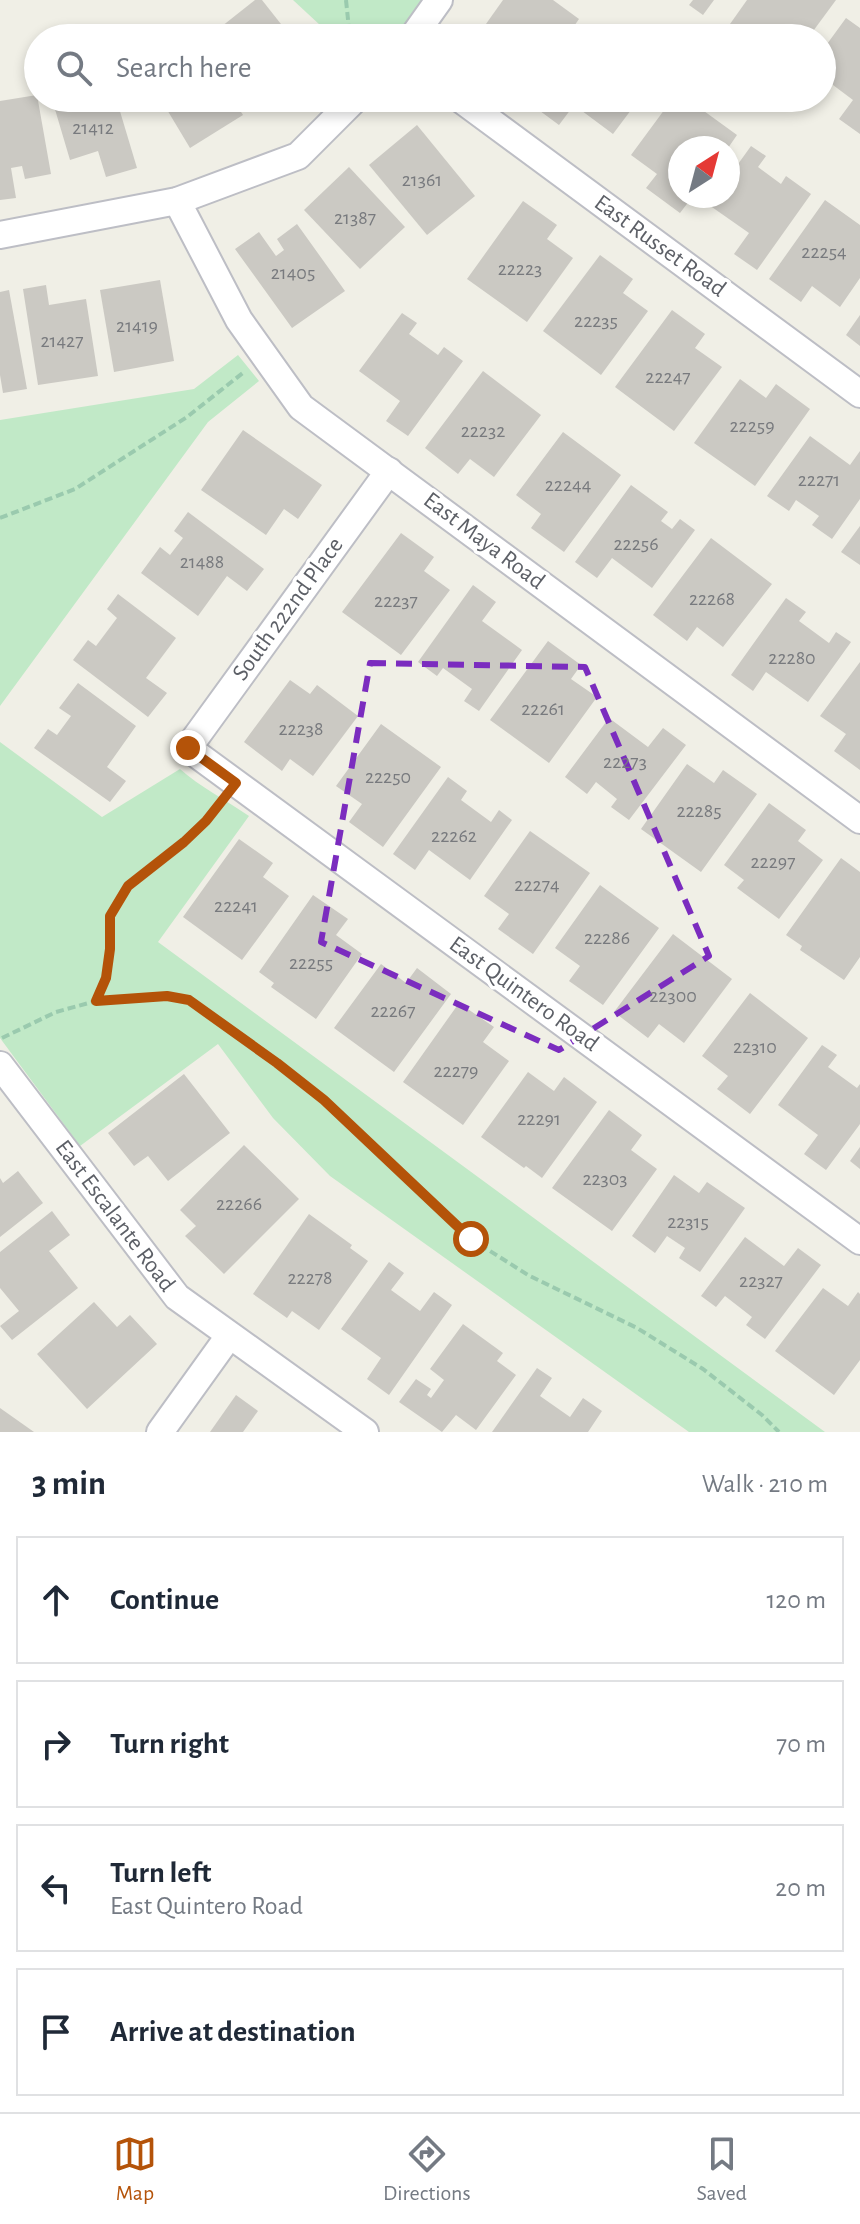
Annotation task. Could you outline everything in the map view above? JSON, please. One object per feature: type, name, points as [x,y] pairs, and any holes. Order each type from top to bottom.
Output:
[{"type":"street","points":[[422,24],[439,0]]},
{"type":"street","points":[[0,235],[177,201],[298,156],[342,112]]},
{"type":"street","name":"East Russet Road","points":[[478,112],[860,394]]},
{"type":"street","name":"East Maya Road","points":[[177,201],[239,320],[301,407],[860,820]]},
{"type":"street","name":"South 222nd Place","points":[[188,748],[389,471]]},
{"type":"street","name":"East Quintero Road","points":[[188,748],[860,1241]]},
{"type":"street","name":"East Escalante Road","points":[[0,1065],[177,1297],[365,1432]]},
{"type":"street","points":[[160,1432],[229,1336]]},
{"type":"path","points":[[346,0],[350,24]]},
{"type":"path","points":[[0,518],[75,489],[187,417],[265,356]]},
{"type":"path","points":[[96,1001],[106,978],[110,916],[128,886],[184,842],[206,821],[236,783]]},
{"type":"path","points":[[0,1040],[56,1012],[96,1001],[167,996],[189,1000],[324,1100],[471,1239],[528,1275],[637,1328],[689,1360],[762,1415],[779,1432]]},
{"type":"highlighted area","points":[[370,663],[585,667],[709,956],[559,1050],[321,942]]},
{"type":"green space","points":[[293,0],[423,0],[405,24],[319,24]]},
{"type":"green space","points":[[238,355],[259,381],[208,422],[0,706],[0,420],[194,389]]},
{"type":"green space","points":[[0,742],[102,817],[180,769],[249,816],[158,942],[825,1432],[689,1432],[330,1176],[273,1118],[218,1044],[80,1146],[0,1038]]},
{"type":"building","points":[[255,0],[262,0],[281,24],[225,24]]},
{"type":"building","points":[[503,0],[553,0],[579,19],[576,24],[486,24]]},
{"type":"building","points":[[693,0],[714,0],[703,15],[689,5]]},
{"type":"building","points":[[747,0],[836,0],[818,24],[730,24]]},
{"type":"building","points":[[846,18],[860,28],[860,134],[839,119],[853,100],[836,87],[836,32]]},
{"type":"building","points":[[24,97],[24,112],[40,112],[51,174],[25,179],[22,166],[11,168],[16,198],[0,200],[0,101]]},
{"type":"building","points":[[56,112],[120,112],[137,168],[106,177],[98,151],[70,160]]},
{"type":"building","points":[[168,112],[241,112],[243,115],[190,148]]},
{"type":"building","points":[[541,112],[569,112],[559,125]]},
{"type":"building","points":[[583,112],[630,112],[613,134]]},
{"type":"building","points":[[663,112],[705,112],[737,135],[668,136],[668,204],[646,188],[657,174],[631,155]]},
{"type":"building","points":[[417,125],[475,196],[427,235],[369,165]]},
{"type":"building","points":[[751,146],[766,156],[758,167],[781,184],[786,176],[811,194],[757,270],[734,254],[749,233],[713,208],[740,208],[740,161]]},
{"type":"building","points":[[349,167],[405,227],[360,269],[304,210]]},
{"type":"building","points":[[825,200],[860,225],[860,278],[840,307],[812,286],[801,302],[769,279]]},
{"type":"building","points":[[523,201],[557,225],[547,239],[573,258],[527,322],[467,279]]},
{"type":"building","points":[[297,224],[345,291],[292,328],[235,249],[259,232],[276,256],[284,250],[277,239]]},
{"type":"building","points":[[600,255],[633,279],[623,293],[648,311],[601,375],[543,331]]},
{"type":"building","points":[[160,280],[174,361],[114,372],[100,290]]},
{"type":"building","points":[[46,285],[49,305],[86,299],[98,376],[38,385],[23,289]]},
{"type":"building","points":[[9,290],[27,389],[3,393],[0,375],[0,292]]},
{"type":"building","points":[[672,310],[705,334],[695,348],[722,367],[674,431],[615,387]]},
{"type":"building","points":[[402,313],[417,323],[409,334],[438,355],[444,347],[463,361],[408,436],[386,421],[400,401],[359,371]]},
{"type":"building","points":[[860,315],[860,346],[846,335]]},
{"type":"building","points":[[483,371],[541,415],[494,477],[470,459],[458,474],[425,448]]},
{"type":"building","points":[[740,379],[766,398],[776,384],[810,409],[755,486],[694,443]]},
{"type":"building","points":[[243,430],[322,485],[298,519],[284,509],[266,535],[201,490]]},
{"type":"building","points":[[563,432],[621,475],[564,552],[531,528],[541,514],[516,495]]},
{"type":"building","points":[[810,436],[850,465],[860,451],[860,499],[832,539],[812,525],[819,516],[796,500],[789,511],[767,496]]},
{"type":"building","points":[[631,485],[668,512],[661,521],[672,529],[680,519],[695,530],[652,588],[612,558],[597,578],[575,562]]},
{"type":"building","points":[[188,512],[264,569],[247,591],[227,576],[198,616],[141,573],[160,547],[170,555],[183,538],[174,531]]},
{"type":"building","points":[[860,526],[860,565],[841,552]]},
{"type":"building","points":[[401,533],[434,557],[424,571],[450,590],[401,655],[342,612]]},
{"type":"building","points":[[711,538],[772,584],[723,647],[697,627],[687,641],[653,615]]},
{"type":"building","points":[[473,585],[496,602],[482,621],[522,650],[479,711],[464,701],[472,689],[443,668],[437,676],[418,662]]},
{"type":"building","points":[[118,594],[176,638],[146,678],[167,693],[148,717],[73,660],[88,640],[96,646],[117,618],[107,609]]},
{"type":"building","points":[[786,598],[806,612],[799,621],[829,643],[836,632],[851,642],[808,702],[766,672],[753,691],[731,675]]},
{"type":"building","points":[[548,641],[581,665],[571,679],[597,697],[549,763],[490,720]]},
{"type":"building","points":[[860,662],[860,770],[834,751],[846,734],[820,716]]},
{"type":"building","points":[[290,680],[310,694],[317,685],[358,716],[313,776],[290,759],[282,771],[244,742]]},
{"type":"building","points":[[78,683],[136,726],[107,767],[126,781],[110,802],[34,748],[48,729],[57,735],[71,716],[59,708]]},
{"type":"building","points":[[609,718],[648,747],[663,728],[686,745],[629,820],[611,807],[617,799],[596,782],[587,794],[565,777]]},
{"type":"building","points":[[381,724],[441,767],[383,847],[349,822],[362,804],[336,786]]},
{"type":"building","points":[[687,764],[714,783],[723,770],[757,794],[701,872],[641,829]]},
{"type":"building","points":[[448,777],[467,791],[461,800],[491,822],[499,810],[512,820],[470,880],[429,850],[415,870],[393,854]]},
{"type":"building","points":[[769,803],[806,830],[798,841],[823,860],[779,919],[737,888],[744,880],[724,865]]},
{"type":"building","points":[[530,831],[590,873],[533,954],[498,929],[509,914],[484,896]]},
{"type":"building","points":[[239,839],[273,863],[263,877],[289,896],[242,960],[183,917]]},
{"type":"building","points":[[841,858],[860,872],[860,957],[844,980],[800,950],[802,946],[786,935]]},
{"type":"building","points":[[600,885],[659,928],[603,1005],[569,981],[580,966],[555,948]]},
{"type":"building","points":[[313,895],[348,919],[336,935],[362,954],[316,1019],[271,987],[274,983],[259,972]]},
{"type":"building","points":[[673,934],[732,979],[684,1043],[659,1024],[648,1038],[614,1012]]},
{"type":"building","points":[[381,964],[406,983],[417,968],[451,994],[394,1072],[334,1028]]},
{"type":"building","points":[[750,993],[808,1038],[750,1114],[717,1089],[728,1076],[702,1056]]},
{"type":"building","points":[[459,1003],[494,1027],[483,1042],[509,1061],[463,1125],[403,1082]]},
{"type":"building","points":[[822,1045],[837,1055],[828,1067],[857,1088],[860,1084],[860,1124],[826,1170],[804,1154],[818,1135],[778,1105]]},
{"type":"building","points":[[528,1072],[554,1091],[564,1077],[597,1102],[542,1178],[481,1137]]},
{"type":"building","points":[[184,1074],[230,1133],[168,1181],[148,1156],[134,1166],[108,1133]]},
{"type":"building","points":[[609,1110],[642,1135],[631,1150],[657,1169],[612,1231],[552,1188]]},
{"type":"building","points":[[244,1145],[299,1199],[224,1274],[185,1236],[196,1226],[180,1210]]},
{"type":"building","points":[[860,1147],[860,1169],[850,1161]]},
{"type":"building","points":[[18,1171],[43,1203],[0,1237],[0,1178],[3,1183]]},
{"type":"building","points":[[674,1175],[699,1193],[707,1182],[745,1208],[700,1272],[679,1258],[685,1248],[667,1236],[655,1253],[632,1236]]},
{"type":"building","points":[[52,1211],[70,1235],[49,1251],[78,1288],[12,1340],[0,1326],[19,1311],[0,1288],[0,1252]]},
{"type":"building","points":[[309,1214],[352,1245],[350,1248],[368,1261],[319,1330],[292,1311],[287,1318],[253,1294]]},
{"type":"building","points":[[745,1237],[784,1266],[798,1248],[821,1265],[765,1339],[746,1325],[752,1317],[725,1296],[716,1307],[701,1296]]},
{"type":"building","points":[[389,1262],[404,1273],[391,1290],[420,1311],[434,1292],[452,1305],[389,1395],[367,1379],[381,1358],[341,1329]]},
{"type":"building","points":[[823,1288],[848,1306],[858,1292],[860,1294],[860,1360],[834,1395],[775,1351]]},
{"type":"building","points":[[94,1302],[117,1327],[130,1315],[157,1344],[87,1409],[37,1354]]},
{"type":"building","points":[[463,1324],[503,1353],[497,1361],[516,1375],[476,1430],[456,1415],[442,1432],[399,1402],[416,1379],[431,1389],[427,1395],[431,1398],[444,1380],[430,1369]]},
{"type":"building","points":[[537,1368],[552,1378],[540,1396],[570,1417],[583,1398],[602,1411],[588,1432],[492,1432]]},
{"type":"building","points":[[236,1395],[258,1411],[243,1432],[210,1432]]},
{"type":"building","points":[[0,1408],[34,1432],[0,1432]]},
{"type":"route","points":[[188,748],[236,783],[206,821],[184,842],[128,886],[110,916],[106,978],[96,1001],[167,996],[189,1000],[324,1100],[471,1239]]}]
